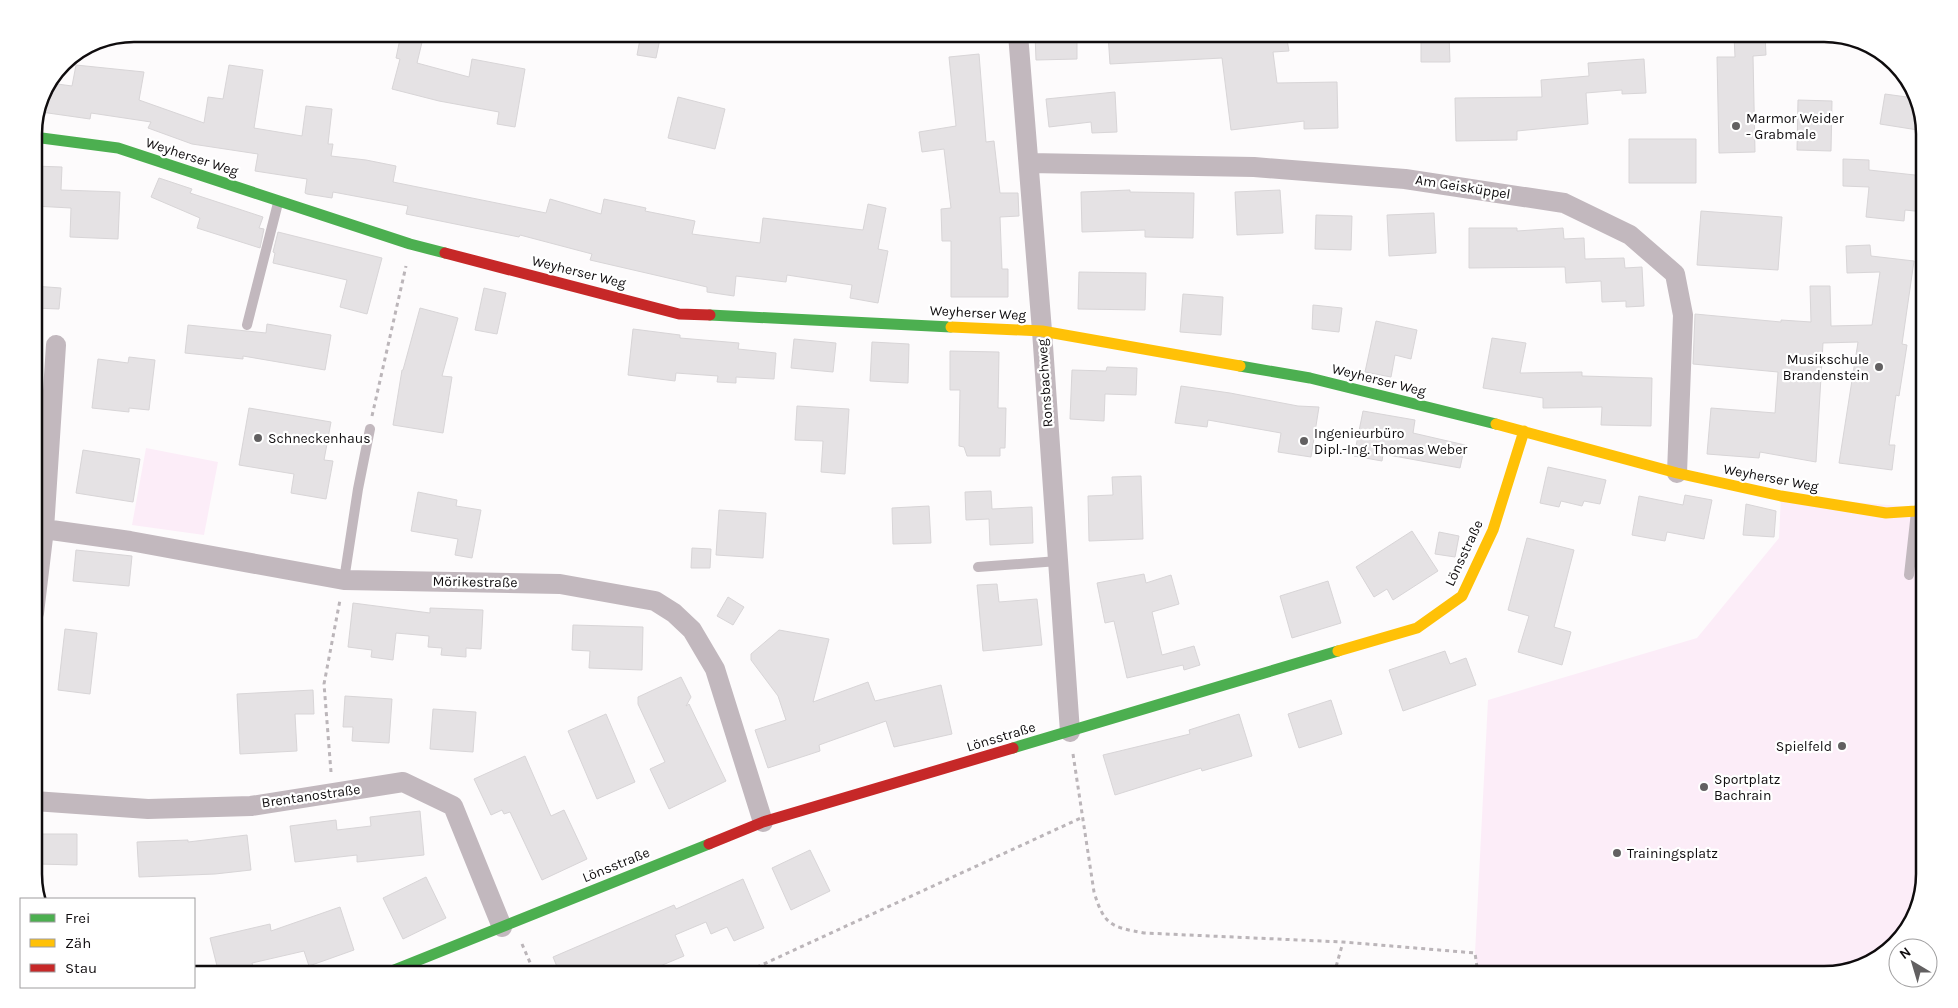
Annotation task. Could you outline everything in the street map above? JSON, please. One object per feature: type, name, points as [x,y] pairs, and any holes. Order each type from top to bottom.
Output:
[{"type":"street","name":"Ronsbachweg","points":[[1019,42],[1042,330],[1070,732]]},
{"type":"street","name":"Weyherser Weg","points":[[43,138],[118,148],[410,244],[679,314],[1042,330],[1310,378],[1677,473],[1781,496],[1886,513],[1916,510]]},
{"type":"street","name":"Am Geisküppel","points":[[1029,162],[1254,167],[1405,179],[1564,203],[1630,234],[1675,274],[1683,315],[1677,473]]},
{"type":"street","points":[[43,536],[56,345]]},
{"type":"street","name":"Lönsstraße","points":[[404,966],[763,822],[1418,628],[1462,596],[1492,530],[1524,432]]},
{"type":"street","name":"Mörikestraße","points":[[44,528],[130,541],[344,580],[560,584],[654,601],[674,613],[692,630],[715,669],[763,822]]},
{"type":"street","name":"Brentanostraße","points":[[43,801],[148,810],[251,806],[403,782],[453,806],[507,925]]},
{"type":"lane","points":[[247,325],[278,202]]},
{"type":"lane","points":[[344,580],[370,429]]},
{"type":"lane","points":[[1909,575],[1916,536]]},
{"type":"lane","points":[[978,566],[1058,561]]},
{"type":"path","points":[[370,429],[401,290]]},
{"type":"path","points":[[333,794],[324,684],[344,580]]},
{"type":"path","points":[[1074,756],[1094,892],[1099,908],[1107,921],[1120,928],[1144,933],[1343,942],[1475,953],[1477,966]]},
{"type":"path","points":[[759,966],[1083,817]]},
{"type":"path","points":[[507,925],[530,966]]},
{"type":"path","points":[[1336,966],[1343,942]]},
{"type":"shaded area","points":[[146,448],[218,462],[204,535],[132,525]]},
{"type":"shaded area","name":"Sportplatz Bachrain","points":[[1781,496],[1916,507],[1916,873],[1911,903],[1900,924],[1893,934],[1869,953],[1835,965],[1477,966],[1475,953],[1488,700],[1697,638],[1779,538]]},
{"type":"building","points":[[399,42],[422,42],[417,63],[469,77],[472,59],[525,69],[515,127],[497,124],[499,112],[439,101],[392,89],[400,59],[396,58]]},
{"type":"building","points":[[639,42],[659,42],[656,58],[637,55]]},
{"type":"building","points":[[1035,42],[1077,42],[1077,59],[1036,60]]},
{"type":"building","points":[[1109,42],[1287,42],[1289,51],[1273,52],[1277,83],[1337,82],[1338,128],[1304,129],[1304,121],[1231,130],[1222,58],[1110,64]]},
{"type":"building","points":[[1421,42],[1449,42],[1450,62],[1421,62]]},
{"type":"building","points":[[1734,42],[1765,42],[1766,55],[1753,56],[1755,152],[1719,153],[1717,57],[1735,57]]},
{"type":"building","points":[[979,54],[986,142],[994,141],[1000,193],[1018,193],[1019,216],[1000,217],[1002,269],[1008,269],[1008,297],[951,297],[951,241],[942,241],[941,209],[951,208],[944,149],[922,152],[919,132],[956,126],[949,57]]},
{"type":"building","points":[[1644,59],[1646,93],[1622,94],[1622,90],[1586,93],[1588,124],[1517,131],[1517,140],[1456,141],[1455,98],[1542,97],[1541,80],[1589,76],[1588,63]]},
{"type":"building","points":[[76,65],[144,72],[139,100],[204,123],[208,97],[223,99],[229,65],[263,70],[254,128],[302,136],[306,106],[332,109],[328,144],[333,144],[331,156],[396,166],[393,182],[546,213],[550,199],[601,214],[604,199],[646,208],[645,211],[695,221],[692,234],[760,243],[763,218],[863,230],[868,204],[886,208],[878,249],[888,251],[878,303],[850,298],[852,285],[787,275],[786,282],[736,276],[734,296],[707,292],[707,287],[590,260],[592,254],[520,235],[519,237],[406,214],[408,206],[333,192],[332,198],[307,194],[305,193],[307,179],[255,171],[258,154],[192,144],[148,128],[151,122],[91,113],[90,119],[46,113],[52,94],[58,84],[72,86]]},
{"type":"building","points":[[1115,92],[1117,132],[1092,133],[1091,122],[1049,127],[1046,99]]},
{"type":"building","points":[[1885,94],[1907,97],[1914,117],[1915,130],[1880,124]]},
{"type":"building","points":[[678,97],[725,109],[715,149],[668,138]]},
{"type":"building","points":[[1798,100],[1832,101],[1831,151],[1797,150]]},
{"type":"building","points":[[1629,139],[1696,139],[1696,183],[1629,183]]},
{"type":"building","points":[[1843,159],[1869,160],[1869,170],[1915,175],[1915,211],[1905,210],[1904,221],[1866,217],[1869,187],[1843,186]]},
{"type":"building","points":[[43,166],[62,167],[61,190],[120,192],[118,239],[70,237],[71,208],[43,206]]},
{"type":"building","points":[[159,178],[192,189],[190,193],[263,217],[259,228],[264,229],[260,248],[197,228],[200,218],[151,197]]},
{"type":"building","points":[[1130,190],[1130,192],[1194,193],[1193,238],[1145,237],[1145,230],[1082,232],[1081,192]]},
{"type":"building","points":[[1280,190],[1283,233],[1237,235],[1235,192]]},
{"type":"building","points":[[1701,211],[1782,217],[1778,270],[1697,265]]},
{"type":"building","points":[[1434,213],[1436,253],[1389,256],[1387,215]]},
{"type":"building","points":[[1316,215],[1352,216],[1351,250],[1315,249]]},
{"type":"building","points":[[1469,228],[1517,228],[1517,231],[1563,228],[1564,239],[1584,238],[1585,259],[1624,258],[1625,268],[1642,267],[1644,306],[1626,307],[1626,301],[1602,302],[1601,281],[1566,283],[1565,267],[1469,268]]},
{"type":"building","points":[[278,232],[382,258],[367,314],[340,307],[347,280],[273,263],[275,253],[273,252]]},
{"type":"building","points":[[1870,245],[1871,256],[1914,261],[1902,344],[1907,345],[1899,396],[1896,395],[1889,445],[1895,445],[1892,470],[1839,463],[1858,342],[1823,343],[1816,462],[1760,452],[1759,458],[1707,454],[1711,408],[1775,413],[1778,372],[1693,364],[1695,314],[1781,322],[1781,320],[1811,322],[1810,286],[1830,286],[1831,326],[1872,325],[1880,272],[1847,273],[1846,246]]},
{"type":"building","points":[[1079,272],[1146,273],[1145,310],[1078,309]]},
{"type":"building","points":[[43,287],[61,288],[59,309],[43,308]]},
{"type":"building","points":[[484,288],[506,293],[497,334],[475,330]]},
{"type":"building","points":[[1183,294],[1223,297],[1221,335],[1180,332]]},
{"type":"building","points":[[1313,305],[1342,308],[1339,332],[1312,329]]},
{"type":"building","points":[[420,308],[458,318],[442,376],[452,377],[443,433],[393,425],[402,370]]},
{"type":"building","points":[[1376,321],[1417,330],[1411,359],[1395,355],[1391,377],[1365,372]]},
{"type":"building","points":[[267,324],[331,335],[325,370],[243,356],[243,359],[185,353],[188,325],[266,333]]},
{"type":"building","points":[[633,329],[680,335],[680,338],[739,343],[738,349],[776,353],[774,379],[736,377],[736,383],[717,382],[718,376],[676,373],[675,381],[628,375]]},
{"type":"building","points":[[1492,338],[1526,343],[1520,373],[1582,372],[1582,376],[1652,378],[1651,426],[1601,425],[1602,407],[1543,408],[1543,398],[1483,388]]},
{"type":"building","points":[[794,339],[836,343],[833,372],[791,368]]},
{"type":"building","points":[[872,342],[909,344],[908,383],[870,381]]},
{"type":"building","points":[[950,351],[999,352],[998,408],[1006,408],[1005,448],[1000,448],[1000,456],[967,456],[964,447],[959,446],[960,390],[950,390]]},
{"type":"building","points":[[129,357],[155,360],[149,410],[129,408],[129,412],[92,408],[98,359],[128,363]]},
{"type":"building","points":[[1107,367],[1137,368],[1136,395],[1105,394],[1104,421],[1070,419],[1072,370],[1106,371]]},
{"type":"building","points":[[1181,386],[1298,406],[1319,407],[1311,457],[1278,452],[1281,433],[1208,420],[1207,427],[1175,423]]},
{"type":"building","points":[[797,406],[849,409],[845,474],[821,472],[823,441],[795,440]]},
{"type":"building","points":[[249,408],[331,422],[324,460],[333,461],[326,499],[291,493],[294,474],[239,465]]},
{"type":"building","points":[[1363,411],[1415,420],[1413,433],[1465,445],[1460,468],[1383,454],[1382,461],[1354,456]]},
{"type":"building","points":[[83,450],[140,459],[133,502],[76,493]]},
{"type":"building","points":[[1548,467],[1606,480],[1600,504],[1584,501],[1582,506],[1561,501],[1559,507],[1540,503]]},
{"type":"building","points":[[1141,476],[1143,539],[1089,541],[1088,496],[1113,495],[1112,477]]},
{"type":"building","points":[[991,491],[992,509],[1032,507],[1033,543],[990,545],[989,519],[966,520],[965,492]]},
{"type":"building","points":[[418,492],[457,500],[456,506],[481,510],[472,558],[455,555],[458,539],[411,531]]},
{"type":"building","points":[[1685,495],[1712,500],[1704,539],[1667,532],[1665,541],[1632,535],[1639,496],[1683,505]]},
{"type":"building","points":[[1746,504],[1776,511],[1774,537],[1743,535]]},
{"type":"building","points":[[929,506],[931,543],[893,544],[892,508]]},
{"type":"building","points":[[719,510],[766,513],[763,558],[716,555]]},
{"type":"building","points":[[1412,531],[1438,571],[1393,600],[1387,589],[1374,597],[1356,567]]},
{"type":"building","points":[[1439,532],[1459,536],[1455,557],[1435,554]]},
{"type":"building","points":[[1527,538],[1574,550],[1554,627],[1571,632],[1562,665],[1518,652],[1529,616],[1508,610]]},
{"type":"building","points":[[692,548],[711,549],[710,568],[691,568]]},
{"type":"building","points":[[76,550],[132,556],[129,586],[73,581]]},
{"type":"building","points":[[1144,574],[1146,583],[1171,575],[1179,604],[1152,612],[1162,655],[1194,646],[1200,665],[1184,670],[1183,665],[1127,678],[1114,621],[1105,623],[1097,583]]},
{"type":"building","points":[[1328,581],[1341,623],[1292,638],[1280,596]]},
{"type":"building","points":[[997,584],[999,602],[1037,599],[1042,645],[983,651],[977,585]]},
{"type":"building","points":[[728,597],[744,607],[733,625],[717,616]]},
{"type":"building","points":[[353,603],[430,613],[430,608],[483,610],[481,649],[466,648],[466,657],[441,655],[442,648],[428,647],[429,636],[396,633],[393,660],[371,657],[372,650],[348,647]]},
{"type":"building","points":[[573,625],[643,627],[642,670],[589,668],[590,651],[572,650]]},
{"type":"building","points":[[65,629],[97,633],[90,694],[58,690]]},
{"type":"building","points":[[779,630],[829,639],[813,702],[868,682],[875,701],[941,685],[952,734],[894,747],[886,721],[819,745],[820,751],[768,768],[755,730],[786,720],[778,696],[751,660],[751,654]]},
{"type":"building","points":[[1445,651],[1450,664],[1466,658],[1476,685],[1403,711],[1389,670]]},
{"type":"building","points":[[681,677],[691,697],[686,706],[689,704],[726,781],[669,809],[650,769],[665,762],[638,704],[638,697]]},
{"type":"building","points":[[313,690],[314,714],[295,714],[297,751],[240,754],[237,694]]},
{"type":"building","points":[[345,696],[392,699],[389,743],[352,741],[353,727],[343,727]]},
{"type":"building","points":[[1331,700],[1342,734],[1299,748],[1288,714]]},
{"type":"building","points":[[433,709],[476,712],[473,752],[430,749]]},
{"type":"building","points":[[606,714],[635,782],[597,799],[568,731]]},
{"type":"building","points":[[1239,714],[1252,756],[1202,771],[1201,768],[1115,795],[1103,755],[1190,734],[1189,730]]},
{"type":"building","points":[[525,756],[551,816],[564,810],[587,859],[542,880],[510,812],[504,814],[502,810],[491,815],[474,779]]},
{"type":"building","points":[[420,811],[424,855],[357,862],[357,855],[295,862],[290,826],[336,820],[337,830],[371,826],[370,817]]},
{"type":"building","points":[[43,834],[77,834],[77,865],[43,864]]},
{"type":"building","points":[[247,835],[251,870],[215,874],[139,877],[137,842],[188,840],[188,842]]},
{"type":"building","points":[[810,850],[830,891],[791,910],[772,868]]},
{"type":"building","points":[[426,877],[446,918],[403,939],[383,898]]},
{"type":"building","points":[[743,879],[764,928],[734,941],[727,927],[711,934],[706,922],[675,935],[684,956],[660,966],[557,966],[553,957],[674,905],[676,909]]},
{"type":"building","points":[[340,907],[354,950],[309,966],[304,951],[252,963],[253,966],[217,966],[210,938],[270,924],[271,931]]},
{"type":"traffic: fast","points":[[43,138],[118,148],[410,244],[445,253]]},
{"type":"traffic: fast","points":[[710,315],[951,327]]},
{"type":"traffic: fast","points":[[1240,366],[1310,378],[1496,424]]},
{"type":"traffic: fast","points":[[1013,748],[1338,651]]},
{"type":"traffic: fast","points":[[404,966],[709,844]]},
{"type":"traffic: slow","points":[[951,327],[1042,331],[1240,366]]},
{"type":"traffic: slow","points":[[1496,424],[1677,473],[1781,496],[1886,513],[1916,511]]},
{"type":"traffic: slow","points":[[1338,651],[1417,628],[1462,596],[1493,530],[1524,431]]},
{"type":"traffic: jam","points":[[445,253],[679,314],[710,315]]},
{"type":"traffic: jam","points":[[709,844],[763,822],[1013,748]]},
{"type":"place","name":"Marmor Weider - Grabmale","points":[[1736,126]]},
{"type":"place","name":"Musikschule Brandenstein","points":[[1879,367]]},
{"type":"place","name":"Schneckenhaus","points":[[258,438]]},
{"type":"place","name":"Ingenieurbüro Dipl.-Ing. Thomas Weber","points":[[1304,441]]},
{"type":"place","name":"Spielfeld","points":[[1842,746]]},
{"type":"place","name":"Sportplatz Bachrain","points":[[1704,787]]},
{"type":"place","name":"Trainingsplatz","points":[[1617,853]]}]
